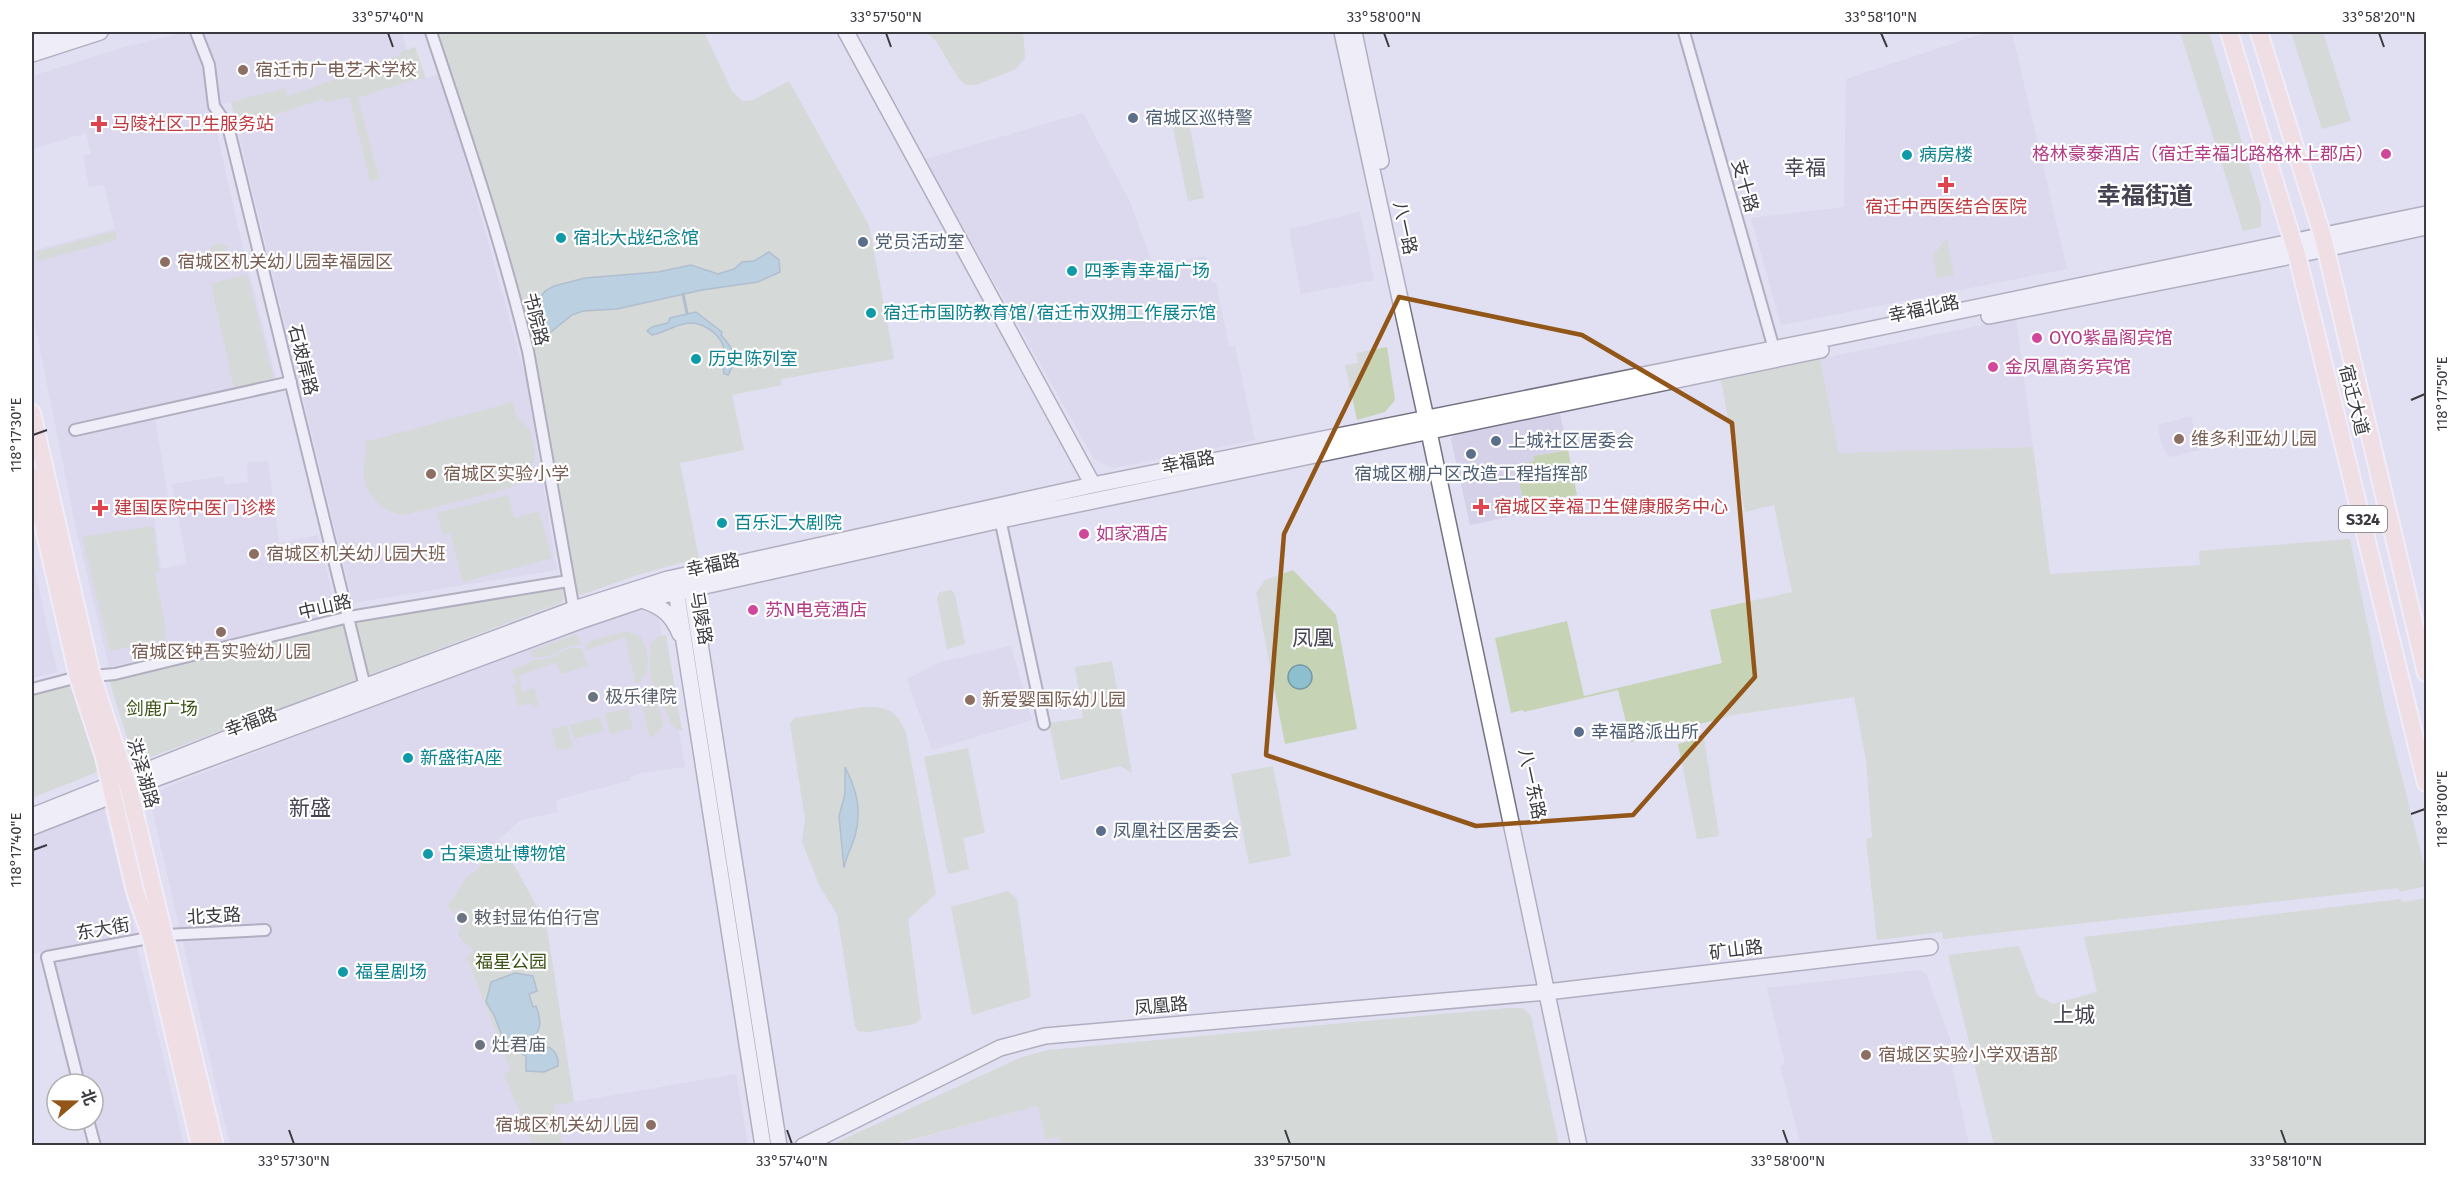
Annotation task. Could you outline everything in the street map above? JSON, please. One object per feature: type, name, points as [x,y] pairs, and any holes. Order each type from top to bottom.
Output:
[{"type":"main road","points":[[32,42],[64,32]]},
{"type":"main road","points":[[32,54],[100,32]]},
{"type":"main road","points":[[846,32],[1093,485]]},
{"type":"main road","name":"八一路","points":[[1342,32],[1432,425]]},
{"type":"main road","name":"八一路","points":[[1354,32],[1432,425]]},
{"type":"main road","name":"宿迁大道","points":[[2229,32],[2295,249],[2427,783]]},
{"type":"main road","name":"宿迁大道","points":[[2259,32],[2324,243],[2427,672]]},
{"type":"main road","name":"幸福北路","points":[[2324,243],[2427,214]]},
{"type":"main road","name":"幸福北路","points":[[1432,425],[1942,325],[2324,243],[2427,227]]},
{"type":"main road","name":"幸福北路","points":[[1432,425],[1774,349],[2295,249]]},
{"type":"main road","name":"洪泽湖路","points":[[32,413],[38,493]]},
{"type":"main road","name":"幸福路","points":[[575,615],[642,600],[683,584],[735,580],[999,513],[1093,485],[1432,425]]},
{"type":"main road","name":"幸福路","points":[[32,816],[111,790],[575,615],[683,584],[999,513],[1432,425]]},
{"type":"main road","name":"八一东路","points":[[1432,425],[1551,991],[1588,1146]]},
{"type":"main road","name":"洪泽湖路","points":[[32,476],[85,677],[135,891],[158,936],[215,1146]]},
{"type":"main road","points":[[702,647],[704,608],[709,593],[735,580]]},
{"type":"main road","name":"马陵路","points":[[683,584],[702,647],[779,1146]]},
{"type":"main road","name":"马陵路","points":[[683,584],[686,651],[763,1146]]},
{"type":"main road","points":[[642,600],[662,607],[671,617],[686,651]]},
{"type":"main road","name":"洪泽湖路","points":[[85,677],[127,784],[200,1146]]},
{"type":"main road","name":"幸福路","points":[[32,827],[111,790]]},
{"type":"main road","name":"矿山路","points":[[1551,991],[1930,947]]},
{"type":"main road","name":"八一东路","points":[[1551,991],[1579,1146]]},
{"type":"main road","name":"凤凰路","points":[[803,1146],[1000,1048],[1023,1041],[1118,1029],[1551,991]]},
{"type":"street","name":"石坡岸路","points":[[196,32],[209,64],[214,106],[228,126],[349,617],[365,694]]},
{"type":"street","name":"书院路","points":[[431,32],[480,182],[521,321],[575,615]]},
{"type":"street","name":"支十路","points":[[1684,32],[1774,349]]},
{"type":"street","points":[[75,430],[291,382]]},
{"type":"street","points":[[999,513],[1044,724]]},
{"type":"street","name":"中山路","points":[[32,689],[85,677],[125,672],[349,617],[568,580]]},
{"type":"street","name":"北支路","points":[[158,936],[265,930]]},
{"type":"street","name":"东大街","points":[[76,1072],[47,957],[158,936]]},
{"type":"highlighted area","points":[[1399,297],[1582,335],[1732,423],[1755,677],[1633,815],[1476,826],[1266,755],[1284,534]]},
{"type":"shaded area","points":[[186,32],[198,46],[237,223],[276,379],[153,408],[169,501],[152,503],[161,569],[187,564],[172,484],[224,476],[225,485],[248,482],[247,462],[268,461],[279,543],[318,535],[337,613],[109,667],[77,533],[32,309],[32,251],[115,229],[104,185],[89,187],[83,156],[91,154],[86,133],[32,149],[32,76],[125,47]]},
{"type":"shaded area","points":[[204,32],[402,32],[407,50],[401,52],[401,55],[352,69],[353,73],[288,97],[285,89],[220,105],[214,64]]},
{"type":"shaded area","name":"宿迁中西医结合医院","points":[[1988,32],[2012,32],[2067,269],[1781,325],[1751,218],[1844,207],[1846,79]]},
{"type":"shaded area","name":"宿城区实验小学","points":[[438,74],[464,155],[526,379],[557,570],[353,603],[237,127],[323,99],[325,103],[349,97],[370,181],[379,178],[358,98]]},
{"type":"shaded area","name":"四季青幸福广场","points":[[1083,113],[1130,202],[1153,265],[1206,256],[1212,283],[1216,283],[1229,346],[1235,346],[1255,440],[1113,468],[1094,459],[925,159]]},
{"type":"shaded area","points":[[1360,212],[1374,280],[1301,294],[1289,229]]},
{"type":"shaded area","points":[[2016,318],[2033,447],[1839,453],[1820,359]]},
{"type":"shaded area","points":[[1560,414],[1568,449],[1533,456],[1534,462],[1527,468],[1518,470],[1526,513],[1470,525],[1451,439],[1456,433]]},
{"type":"shaded area","name":"维多利亚幼儿园","points":[[2191,416],[2200,450],[2169,457],[2163,448],[2159,425]]},
{"type":"shaded area","points":[[32,557],[57,672],[32,678]]},
{"type":"shaded area","points":[[638,604],[655,612],[659,620],[685,767],[642,773],[630,777],[631,780],[556,800],[557,812],[521,820],[499,839],[546,923],[574,1102],[736,1074],[748,1145],[230,1145],[152,809],[154,799],[160,791]]},
{"type":"shaded area","name":"新爱婴国际幼儿园","points":[[1011,646],[1032,720],[932,750],[907,679],[940,662]]},
{"type":"shaded area","points":[[103,806],[136,935],[32,954],[32,835]]},
{"type":"shaded area","points":[[136,944],[184,1145],[97,1145],[95,1132],[105,1132],[105,1072],[79,1072],[53,964]]},
{"type":"shaded area","name":"宿城区实验小学双语部","points":[[1919,970],[1926,974],[1952,1044],[1948,1046],[1969,1145],[1801,1145],[1780,1066],[1785,1064],[1767,988]]},
{"type":"shaded area","points":[[1038,1106],[1045,1139],[1060,1137],[1061,1145],[892,1146]]},
{"type":"green space","points":[[435,32],[704,32],[732,91],[743,101],[753,100],[789,81],[869,225],[894,359],[781,379],[782,385],[732,395],[744,450],[680,463],[699,558],[637,575],[581,595],[575,593],[527,325],[489,191]]},
{"type":"green space","points":[[925,32],[1023,32],[1025,58],[1016,69],[976,85],[966,85],[959,79],[936,41]]},
{"type":"green space","points":[[2180,32],[2209,32],[2261,206],[2261,227],[2243,231]]},
{"type":"green space","points":[[2291,32],[2323,32],[2351,121],[2322,129]]},
{"type":"green space","points":[[415,47],[426,79],[417,79],[358,98],[379,178],[370,181],[349,97],[325,103],[323,99],[237,127],[231,102],[285,88],[288,96],[353,73],[352,69],[401,55],[400,52]]},
{"type":"green space","points":[[1188,119],[1204,198],[1188,201],[1172,123]]},
{"type":"green space","points":[[115,231],[117,240],[38,261],[36,252]]},
{"type":"green space","points":[[1947,238],[1954,275],[1937,278],[1933,255]]},
{"type":"green space","points":[[219,243],[228,247],[225,257],[231,263],[220,270],[209,264],[207,255],[211,247]]},
{"type":"green space","points":[[247,274],[274,380],[234,388],[211,284]]},
{"type":"green space","points":[[1387,347],[1395,400],[1385,412],[1357,420],[1345,365],[1358,363],[1356,353]]},
{"type":"green space","points":[[1820,359],[1839,453],[2033,447],[2050,574],[2200,565],[2199,551],[2350,539],[2385,711],[2426,872],[2426,886],[2400,892],[2398,888],[1943,939],[1942,932],[1877,940],[1866,839],[1872,837],[1866,760],[1854,697],[1734,715],[1631,742],[1618,690],[1511,713],[1495,638],[1567,621],[1584,696],[1722,663],[1710,610],[1792,592],[1774,505],[1745,512],[1721,380]]},
{"type":"green space","points":[[513,402],[516,415],[530,430],[535,449],[534,459],[526,477],[510,488],[405,515],[381,506],[371,494],[365,478],[365,442]]},
{"type":"green space","points":[[1568,450],[1577,495],[1524,505],[1517,470],[1527,468],[1526,463],[1534,461],[1533,456]]},
{"type":"green space","points":[[508,495],[514,518],[539,511],[552,558],[463,582],[450,533],[443,535],[437,513]]},
{"type":"green space","points":[[150,526],[154,528],[159,572],[155,573],[166,631],[143,635],[165,632],[166,640],[132,647],[130,637],[131,647],[110,651],[82,537]]},
{"type":"green space","points":[[1293,570],[1336,615],[1357,729],[1285,744],[1256,593],[1265,580]]},
{"type":"green space","name":"剑鹿广场","points":[[563,586],[565,591],[563,602],[135,763],[109,680],[356,618]]},
{"type":"green space","points":[[951,590],[955,594],[965,644],[947,649],[937,598],[940,592]]},
{"type":"green space","points":[[626,631],[640,636],[646,648],[647,669],[645,675],[636,684],[625,637],[587,650],[586,645],[590,641]]},
{"type":"green space","points":[[576,634],[581,645],[570,646],[549,656],[533,658],[530,651]]},
{"type":"green space","points":[[666,635],[682,731],[672,724],[654,695],[651,684],[651,643],[659,636]]},
{"type":"green space","points":[[570,648],[581,648],[588,666],[561,674],[556,662],[519,676],[522,692],[534,688],[539,706],[533,708],[532,703],[518,706],[513,686],[517,684],[512,670],[532,661],[550,658]]},
{"type":"green space","points":[[1112,661],[1132,773],[1121,766],[1061,780],[1049,723],[1083,718],[1075,667]]},
{"type":"green space","points":[[72,682],[102,770],[32,798],[32,692]]},
{"type":"green space","points":[[638,688],[646,689],[659,708],[663,721],[662,728],[650,738]]},
{"type":"green space","points":[[864,707],[891,711],[906,733],[936,894],[908,919],[921,1018],[915,1024],[869,1032],[858,1031],[855,1026],[837,914],[820,887],[802,842],[805,819],[790,724],[794,718]]},
{"type":"green space","points":[[628,708],[633,728],[610,734],[605,714]]},
{"type":"green space","points":[[600,717],[604,731],[574,739],[570,725]]},
{"type":"green space","points":[[567,725],[573,747],[557,751],[551,729]]},
{"type":"green space","points":[[1704,737],[1719,836],[1697,839],[1678,744]]},
{"type":"green space","points":[[968,748],[985,833],[963,838],[969,869],[948,874],[924,757]]},
{"type":"green space","points":[[1273,766],[1291,856],[1249,864],[1231,774]]},
{"type":"green space","name":"福星公园","points":[[504,847],[546,923],[574,1102],[554,1105],[562,1145],[533,1145],[504,1074],[511,1070],[467,958],[473,950],[458,936],[461,927],[470,921],[462,908],[453,913],[448,906],[466,878]]},
{"type":"green space","points":[[1008,891],[1017,899],[1031,997],[972,1015],[951,907]]},
{"type":"green space","points":[[2426,898],[2426,1145],[1994,1145],[1948,955],[2019,946],[2037,995],[2053,1004],[2097,992],[2084,937],[2401,899],[2403,902]]},
{"type":"green space","points":[[1522,1008],[1531,1016],[1559,1145],[1061,1145],[1059,1137],[1045,1139],[1038,1106],[892,1145],[831,1145],[1022,1057],[1048,1050]]},
{"type":"water","points":[[769,252],[779,260],[780,272],[758,282],[702,290],[617,309],[583,311],[572,315],[542,339],[537,339],[533,334],[531,322],[535,304],[545,291],[554,286],[585,278],[658,272],[691,265],[718,274],[734,269],[742,262],[754,261]]},
{"type":"water","points":[[696,312],[722,332],[721,335],[732,349],[734,359],[728,375],[724,374],[723,345],[707,328],[690,323],[652,335],[647,331],[652,327],[668,323],[670,318]]},
{"type":"water","points":[[1300,665],[1308,669],[1312,677],[1308,685],[1300,689],[1292,685],[1288,677],[1292,669]]},
{"type":"water","points":[[845,767],[853,784],[858,818],[855,836],[844,868],[839,816],[845,794]]},
{"type":"water","points":[[515,973],[533,976],[537,991],[529,994],[533,1007],[536,1006],[540,1022],[531,1043],[536,1052],[549,1047],[557,1057],[558,1066],[544,1072],[526,1071],[526,1056],[505,1044],[494,1015],[486,1002],[491,982]]},
{"type":"waterway","points":[[683,294],[687,313]]},
{"type":"place","name":"宿迁市广电艺术学校","points":[[243,70]]},
{"type":"place","name":"宿城区巡特警","points":[[1133,118]]},
{"type":"place","name":"马陵社区卫生服务站","points":[[99,124]]},
{"type":"place","name":"格林豪泰酒店（宿迁幸福北路格林上郡店）","points":[[2386,154]]},
{"type":"place","name":"病房楼","points":[[1907,155]]},
{"type":"place","name":"宿迁中西医结合医院","points":[[1946,185]]},
{"type":"place","name":"宿北大战纪念馆","points":[[561,238]]},
{"type":"place","name":"党员活动室","points":[[863,242]]},
{"type":"place","name":"宿城区机关幼儿园幸福园区","points":[[165,262]]},
{"type":"place","name":"四季青幸福广场","points":[[1072,271]]},
{"type":"place","name":"宿迁市国防教育馆/宿迁市双拥工作展示馆","points":[[871,313]]},
{"type":"place","name":"OYO紫晶阁宾馆","points":[[2037,338]]},
{"type":"place","name":"历史陈列室","points":[[696,359]]},
{"type":"place","name":"金凤凰商务宾馆","points":[[1993,367]]},
{"type":"place","name":"维多利亚幼儿园","points":[[2179,439]]},
{"type":"place","name":"上城社区居委会","points":[[1496,441]]},
{"type":"place","name":"宿城区棚户区改造工程指挥部","points":[[1471,454]]},
{"type":"place","name":"宿城区实验小学","points":[[431,474]]},
{"type":"place","name":"宿城区幸福卫生健康服务中心","points":[[1481,507]]},
{"type":"place","name":"建国医院中医门诊楼","points":[[100,508]]},
{"type":"place","name":"百乐汇大剧院","points":[[722,523]]},
{"type":"place","name":"如家酒店","points":[[1084,534]]},
{"type":"place","name":"宿城区机关幼儿园大班","points":[[254,554]]},
{"type":"place","name":"苏N电竞酒店","points":[[753,610]]},
{"type":"place","name":"宿城区钟吾实验幼儿园","points":[[221,632]]},
{"type":"place","name":"极乐律院","points":[[593,697]]},
{"type":"place","name":"新爱婴国际幼儿园","points":[[970,700]]},
{"type":"place","name":"幸福路派出所","points":[[1579,732]]},
{"type":"place","name":"新盛街A座","points":[[408,758]]},
{"type":"place","name":"凤凰社区居委会","points":[[1101,831]]},
{"type":"place","name":"古渠遗址博物馆","points":[[428,854]]},
{"type":"place","name":"敕封显佑伯行宫","points":[[462,918]]},
{"type":"place","name":"福星剧场","points":[[343,972]]},
{"type":"place","name":"灶君庙","points":[[480,1045]]},
{"type":"place","name":"宿城区实验小学双语部","points":[[1866,1055]]},
{"type":"place","name":"宿城区机关幼儿园","points":[[651,1125]]},
{"type":"district","name":"幸福","points":[[1805,168]]},
{"type":"district","name":"幸福街道","points":[[2145,196]]},
{"type":"district","name":"凤凰","points":[[1313,638]]},
{"type":"district","name":"新盛","points":[[310,808]]},
{"type":"district","name":"上城","points":[[2074,1015]]}]
